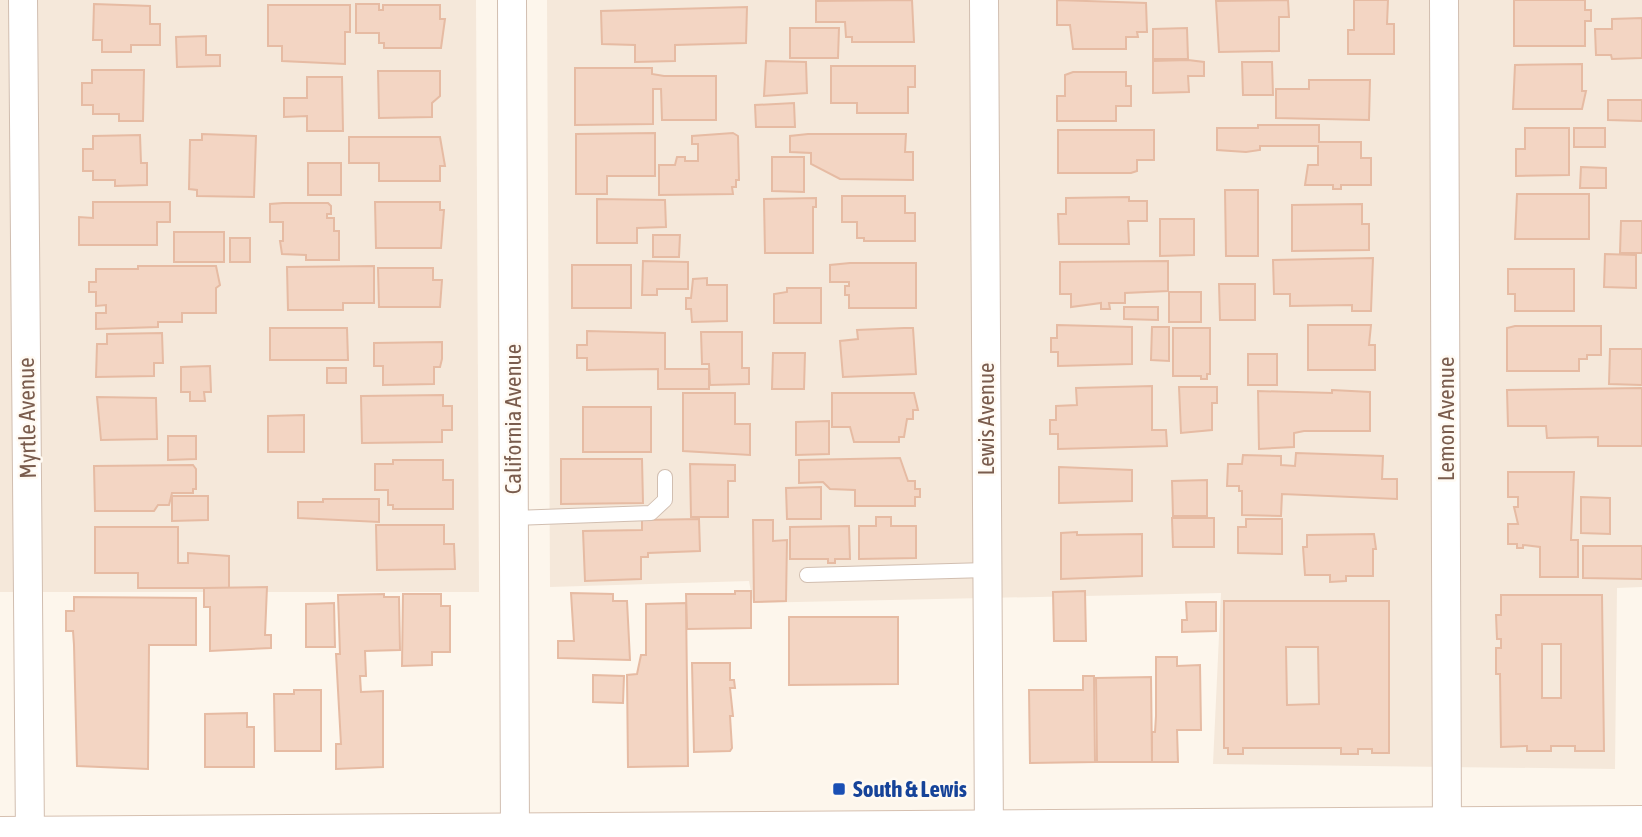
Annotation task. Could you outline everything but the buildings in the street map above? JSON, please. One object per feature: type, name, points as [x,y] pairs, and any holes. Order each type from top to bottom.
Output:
[{"type":"main road","points":[[20,836],[1447,832],[1642,825]]},
{"type":"street","name":"Myrtle Avenue","points":[[20,836],[23,0]]},
{"type":"street","name":"California Avenue","points":[[512,0],[515,834]]},
{"type":"street","name":"Lewis Avenue","points":[[984,0],[989,833]]},
{"type":"street","name":"Lemon Avenue","points":[[1444,0],[1447,832]]},
{"type":"lane","points":[[514,518],[651,513],[665,500],[665,477]]},
{"type":"lane","points":[[807,575],[987,570]]},
{"type":"shaded area","points":[[0,0],[476,0],[479,592],[0,592]]},
{"type":"shaded area","points":[[547,0],[1642,0],[1642,587],[1617,588],[1615,769],[1213,764],[1221,593],[753,603],[749,581],[550,587]]},
{"type":"place","name":"South & Lewis","points":[[839,789]]}]
